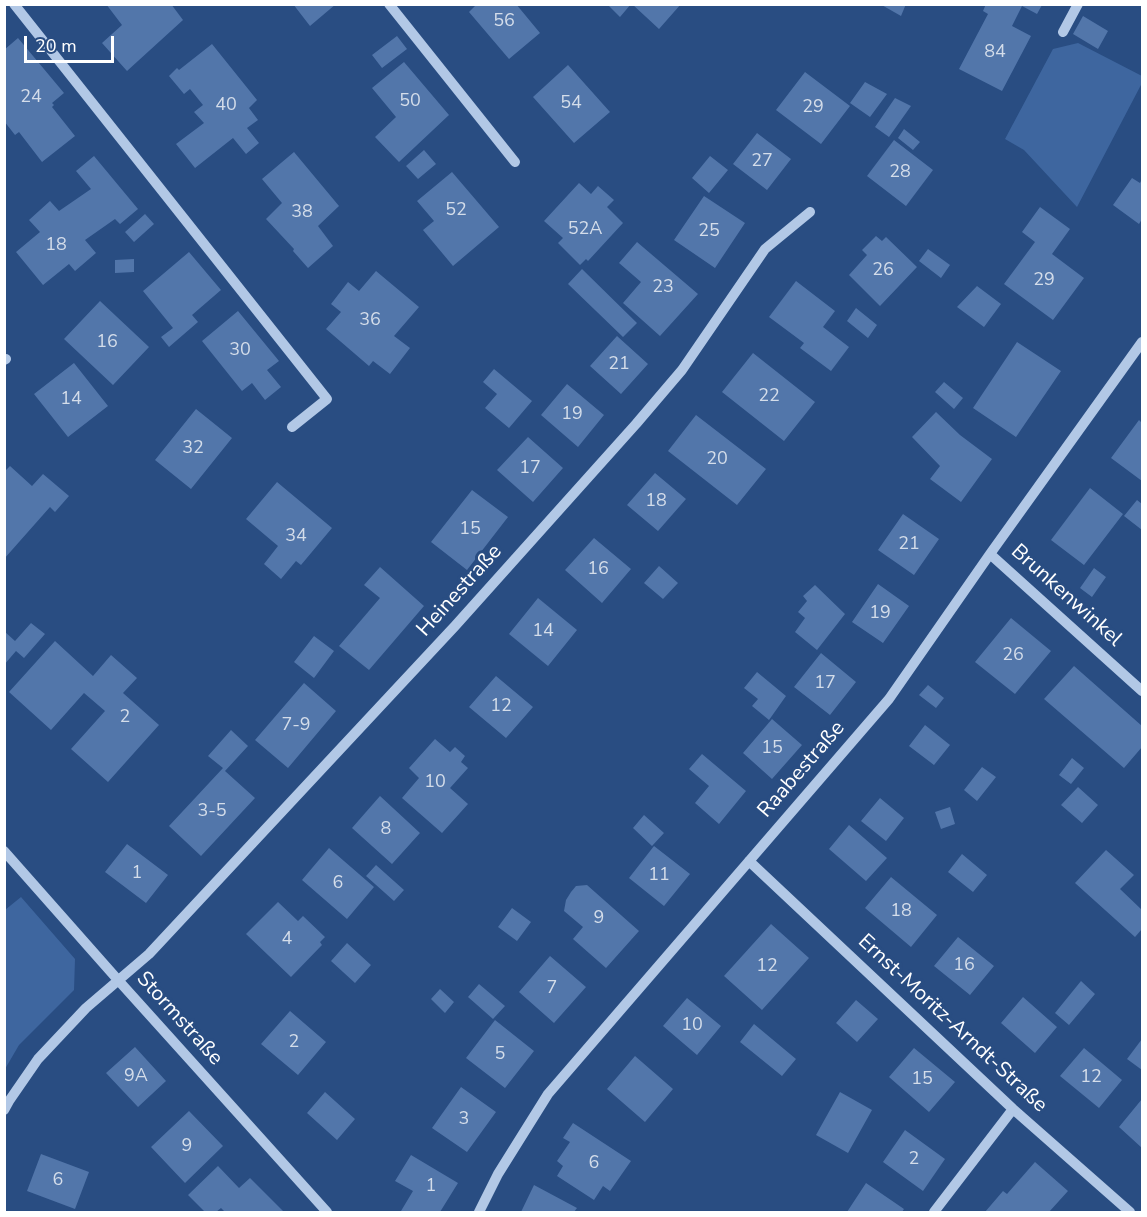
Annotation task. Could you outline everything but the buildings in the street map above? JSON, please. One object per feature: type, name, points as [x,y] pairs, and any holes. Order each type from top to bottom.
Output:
[{"type":"street","points":[[14,4],[327,399],[292,428]]},
{"type":"street","points":[[389,4],[514,162]]},
{"type":"street","points":[[1064,32],[1078,4]]},
{"type":"street","name":"Heinestraße","points":[[4,1110],[38,1059],[86,1008],[149,954],[455,626],[682,370],[765,249],[810,212]]},
{"type":"street","name":"Raabestraße","points":[[479,1212],[498,1174],[548,1094],[889,699],[1143,342]]},
{"type":"street","name":"Brunkenwinkel","points":[[990,554],[1143,691]]},
{"type":"street","name":"Stormstraße","points":[[4,850],[327,1212]]},
{"type":"street","name":"Ernst-Moritz-Arndt-Straße","points":[[749,861],[1014,1109],[1130,1212]]},
{"type":"street","points":[[934,1212],[1014,1109]]},
{"type":"shaded area","points":[[1078,43],[1142,76],[1142,83],[1077,207],[1024,150],[1005,139],[1053,49]]},
{"type":"shaded area","points":[[21,897],[75,959],[74,990],[19,1045],[5,1069],[5,910]]}]
